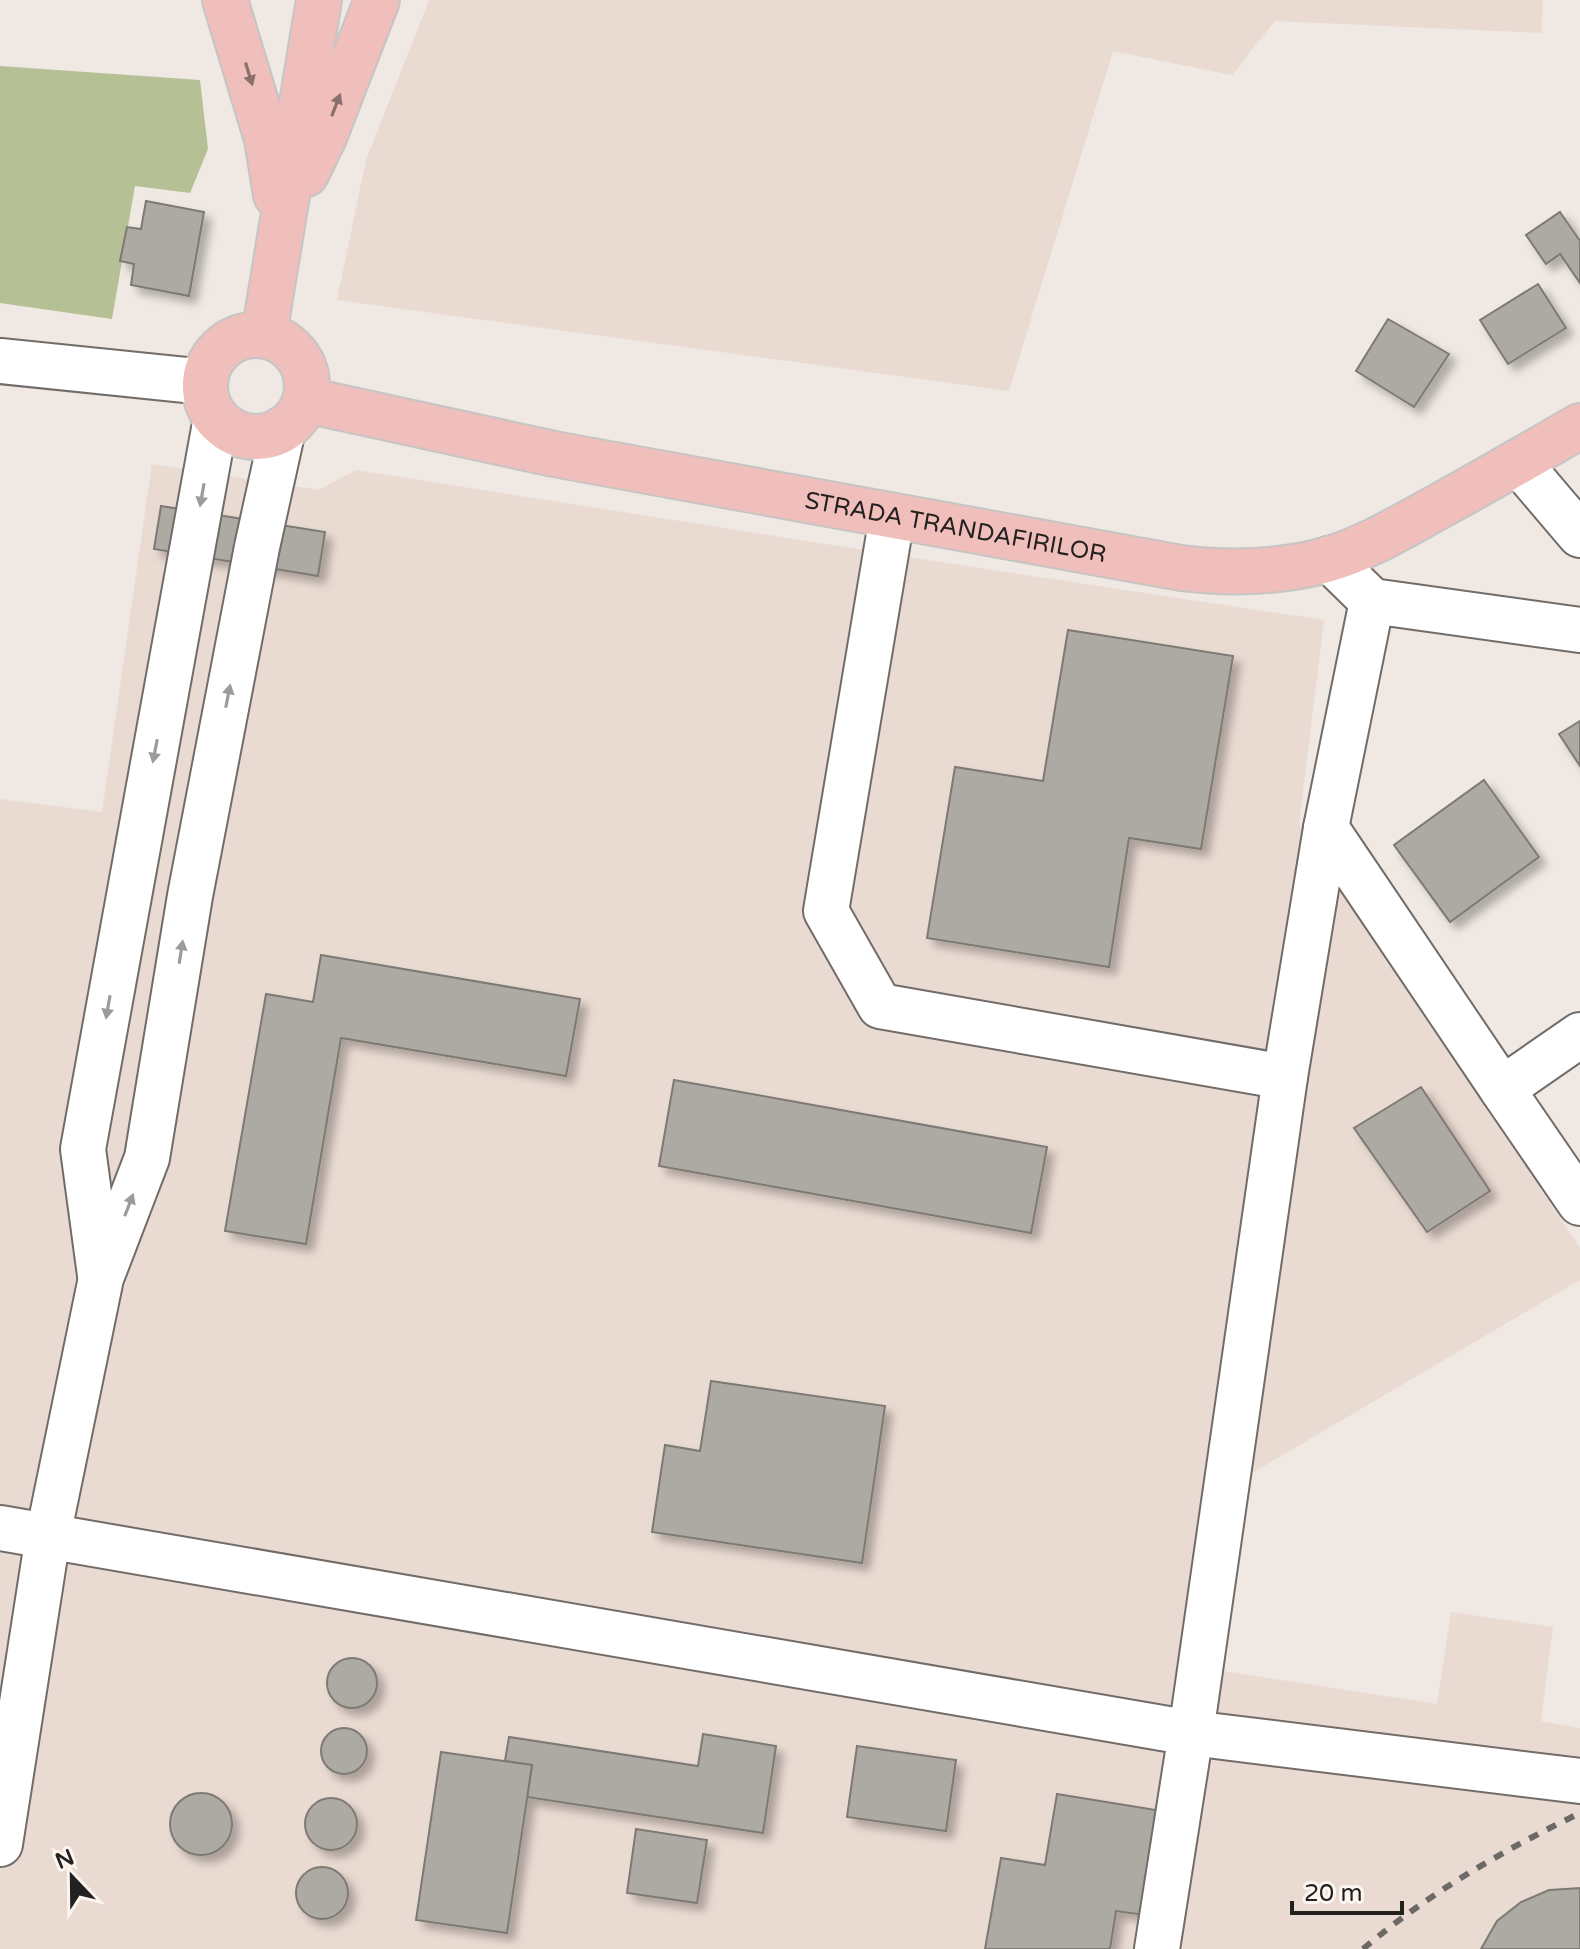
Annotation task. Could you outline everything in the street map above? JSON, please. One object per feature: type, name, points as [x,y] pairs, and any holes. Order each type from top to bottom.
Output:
[{"type":"main road","points":[[225,0],[267,139],[281,227]]},
{"type":"main road","points":[[264,335],[319,0]]},
{"type":"main road","points":[[281,227],[324,137],[377,0]]},
{"type":"main road","points":[[264,335],[281,341],[294,351],[303,366],[307,383],[294,415],[270,435],[240,435],[227,428],[211,400],[214,358],[231,341],[264,335]]},
{"type":"main road","name":"STRADA TRANDAFIRILOR","points":[[294,415],[554,454],[892,517],[1222,573],[1255,572],[1329,559],[1399,528],[1580,426]]},
{"type":"lane","points":[[0,361],[211,400],[83,1149],[101,1278]]},
{"type":"lane","points":[[0,1844],[48,1536],[101,1278],[147,1158],[190,896],[257,547],[294,415]]},
{"type":"lane","points":[[1518,462],[1580,535]]},
{"type":"lane","points":[[892,517],[826,911],[880,1006],[1285,1077]]},
{"type":"lane","points":[[1329,559],[1372,601],[1580,630]]},
{"type":"lane","points":[[1157,1949],[1285,1077],[1326,828],[1372,601]]},
{"type":"lane","points":[[1326,828],[1580,1203]]},
{"type":"lane","points":[[130,888],[190,896]]},
{"type":"lane","points":[[1502,1089],[1580,1035]]},
{"type":"lane","points":[[0,1528],[1191,1733],[1580,1781]]},
{"type":"shaded area","points":[[429,0],[1543,0],[1541,33],[1275,21],[1232,75],[1113,51],[1009,391],[337,300],[366,160]]},
{"type":"shaded area","points":[[152,464],[319,490],[356,470],[1324,620],[1299,824],[1580,1248],[1580,1280],[1247,1476],[1216,1670],[1437,1704],[1451,1612],[1553,1627],[1541,1721],[1580,1728],[1580,1949],[0,1949],[0,799],[102,812]]},
{"type":"green space","points":[[0,66],[200,80],[208,149],[190,193],[135,186],[112,319],[0,303]]},
{"type":"building","points":[[146,201],[204,212],[189,296],[131,285],[134,264],[120,261],[127,227],[141,229]]},
{"type":"building","points":[[1560,212],[1580,241],[1580,283],[1560,254],[1546,264],[1526,235]]},
{"type":"building","points":[[1538,284],[1566,328],[1508,364],[1480,320]]},
{"type":"building","points":[[1388,319],[1449,354],[1414,407],[1356,371]]},
{"type":"building","points":[[161,506],[325,532],[318,576],[154,549]]},
{"type":"building","points":[[1068,630],[1233,656],[1201,849],[1129,838],[1109,967],[927,938],[955,767],[1043,781]]},
{"type":"building","points":[[1580,721],[1580,766],[1559,734]]},
{"type":"building","points":[[1484,780],[1539,857],[1450,922],[1394,845]]},
{"type":"building","points":[[321,955],[580,999],[566,1076],[341,1038],[306,1244],[225,1231],[266,994],[313,1002]]},
{"type":"building","points":[[674,1080],[1047,1147],[1031,1233],[659,1166]]},
{"type":"building","points":[[1421,1087],[1490,1191],[1427,1232],[1354,1128]]},
{"type":"building","points":[[711,1381],[885,1406],[862,1563],[652,1532],[665,1445],[700,1451]]},
{"type":"building","points":[[352,1658],[369,1666],[377,1683],[369,1700],[352,1708],[335,1700],[327,1683],[335,1666]]},
{"type":"building","points":[[344,1728],[361,1734],[367,1751],[361,1768],[344,1774],[327,1768],[321,1751],[327,1734]]},
{"type":"building","points":[[703,1734],[776,1746],[763,1833],[527,1797],[532,1765],[505,1761],[509,1737],[698,1766]]},
{"type":"building","points":[[857,1746],[956,1760],[946,1831],[847,1817]]},
{"type":"building","points":[[441,1752],[532,1765],[507,1933],[416,1920]]},
{"type":"building","points":[[201,1793],[213,1795],[223,1802],[230,1812],[230,1836],[223,1846],[213,1853],[201,1855],[189,1853],[179,1846],[172,1836],[170,1824],[172,1812],[179,1802],[189,1795]]},
{"type":"building","points":[[1057,1794],[1162,1811],[1145,1915],[1116,1911],[1110,1949],[985,1949],[1001,1858],[1045,1865]]},
{"type":"building","points":[[331,1798],[350,1805],[357,1824],[350,1843],[331,1850],[312,1843],[305,1824],[312,1805]]},
{"type":"building","points":[[636,1829],[707,1840],[697,1903],[627,1893]]},
{"type":"building","points":[[322,1867],[340,1875],[348,1893],[340,1911],[322,1919],[304,1911],[296,1893],[304,1875]]},
{"type":"building","points":[[1580,1888],[1580,1949],[1481,1949],[1497,1921],[1521,1902],[1549,1890]]},
{"type":"railway","points":[[1363,1949],[1414,1909],[1467,1874],[1580,1813]]}]
